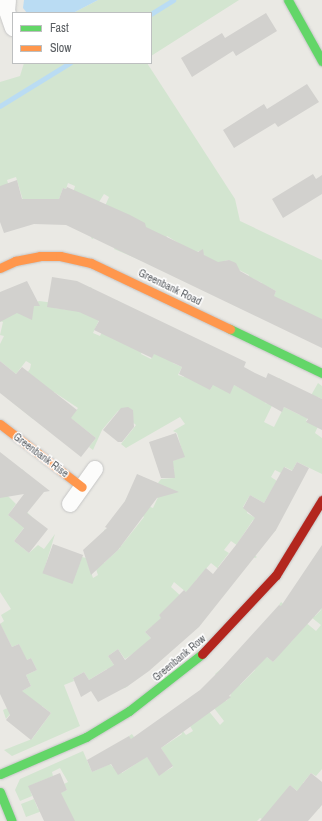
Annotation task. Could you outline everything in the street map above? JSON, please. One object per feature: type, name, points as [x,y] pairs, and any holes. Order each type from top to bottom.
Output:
[{"type":"street","points":[[8,0],[7,11],[12,25]]},
{"type":"street","points":[[288,0],[322,61]]},
{"type":"street","name":"Greenbank Road","points":[[0,268],[15,261],[40,256],[60,256],[91,263],[322,374]]},
{"type":"street","name":"Greenbank Rise","points":[[0,424],[82,487]]},
{"type":"street","points":[[70,504],[95,469]]},
{"type":"street","name":"Greenbank Row","points":[[0,774],[86,737],[144,701],[189,666],[238,619],[276,575],[304,533],[322,500]]},
{"type":"street","points":[[0,792],[12,821]]},
{"type":"green space","points":[[98,0],[239,0],[152,55],[152,12],[75,12]]},
{"type":"green space","points":[[24,64],[148,64],[235,199],[240,221],[322,260],[322,319],[263,318],[276,291],[266,286],[259,289],[262,283],[252,278],[235,304],[249,275],[237,269],[229,260],[224,261],[209,292],[204,254],[199,251],[195,253],[167,236],[152,265],[114,249],[129,216],[103,217],[93,239],[91,238],[109,197],[104,194],[99,202],[64,224],[75,186],[68,183],[66,189],[63,188],[59,199],[30,224],[16,177],[7,180],[14,203],[0,186],[0,82],[20,76]]},
{"type":"green space","points":[[90,287],[92,288],[80,312],[100,318],[93,333],[100,336],[117,300],[147,341],[141,354],[151,359],[163,336],[173,363],[182,367],[178,375],[184,377],[197,350],[210,390],[228,354],[234,385],[265,401],[266,404],[279,378],[284,381],[264,422],[274,427],[284,407],[300,415],[318,383],[322,386],[322,399],[318,397],[306,421],[319,424],[315,433],[322,438],[322,474],[297,462],[293,469],[295,472],[285,467],[281,473],[275,470],[271,477],[277,481],[264,503],[250,495],[243,507],[248,510],[247,513],[276,530],[272,533],[253,520],[237,544],[257,557],[255,558],[231,541],[224,550],[229,553],[218,567],[236,583],[211,563],[196,580],[192,597],[174,582],[171,587],[183,598],[159,615],[182,638],[158,632],[152,626],[145,632],[151,638],[143,647],[125,659],[118,649],[108,656],[128,686],[125,688],[119,689],[107,669],[89,680],[84,672],[73,678],[74,681],[64,685],[80,726],[12,756],[4,750],[32,739],[51,713],[42,706],[15,708],[6,719],[3,710],[10,707],[18,693],[31,686],[26,675],[37,670],[31,658],[0,673],[24,655],[19,644],[12,647],[0,624],[4,621],[1,615],[11,609],[0,592],[0,498],[22,469],[24,471],[6,494],[16,504],[8,515],[18,523],[27,512],[32,517],[14,541],[29,553],[38,545],[44,549],[55,534],[45,567],[51,576],[72,582],[82,557],[86,558],[93,578],[98,575],[88,545],[104,563],[120,548],[104,531],[105,529],[121,546],[144,517],[125,501],[127,498],[153,508],[159,495],[167,495],[158,483],[161,479],[174,478],[174,468],[160,465],[184,457],[177,433],[173,431],[185,424],[180,417],[126,448],[121,444],[136,425],[129,419],[133,410],[125,408],[118,411],[102,430],[93,450],[89,447],[96,438],[72,419],[56,437],[78,408],[54,392],[33,419],[7,398],[30,369],[31,364],[26,361],[16,374],[0,361],[0,344],[4,336],[0,335],[3,322],[0,321],[39,301],[54,303],[54,308],[70,310],[80,306]]},
{"type":"green space","points":[[322,589],[322,769],[316,776],[311,773],[303,783],[315,794],[311,799],[320,807],[319,809],[290,785],[266,821],[260,818],[257,821],[75,821],[42,811],[26,817],[21,804],[34,799],[38,809],[62,799],[60,793],[67,790],[64,784],[68,782],[60,768],[52,772],[53,776],[29,786],[32,796],[20,801],[15,790],[20,779],[83,751],[92,772],[110,764],[113,767],[117,765],[122,773],[143,759],[129,736],[132,734],[159,775],[173,767],[161,748],[182,734],[168,713],[186,735],[193,731],[190,726],[195,694],[220,725],[224,721],[214,708],[224,699],[226,701],[230,697],[231,693],[215,674],[222,668],[240,685],[255,670],[238,652],[267,657],[273,662],[278,656],[284,637],[291,642],[305,625],[279,605],[281,602],[316,631],[321,625],[306,613],[307,610],[315,616],[321,610]]},
{"type":"water","points":[[24,0],[98,0],[75,12],[26,12],[23,8]]},
{"type":"building","points":[[266,13],[277,31],[236,56],[233,51],[192,77],[181,58],[222,33],[225,38]]},
{"type":"building","points":[[307,84],[319,102],[278,127],[275,123],[234,148],[223,130],[264,104],[267,109]]},
{"type":"building","points":[[313,174],[316,179],[322,175],[322,194],[283,218],[272,199]]},
{"type":"building","points":[[17,180],[22,199],[59,199],[63,188],[66,189],[67,187],[130,215],[145,223],[146,227],[198,252],[203,249],[204,255],[218,262],[229,260],[236,263],[240,271],[276,291],[274,296],[322,319],[322,348],[66,225],[34,224],[4,233],[0,222],[0,186]]},
{"type":"building","points":[[52,277],[77,281],[246,362],[244,367],[255,373],[266,378],[268,373],[322,399],[322,430],[306,422],[308,419],[284,407],[282,412],[234,385],[230,394],[213,385],[210,390],[179,374],[182,367],[154,354],[152,358],[94,330],[99,321],[79,312],[47,307]]},
{"type":"building","points":[[27,281],[40,306],[34,306],[32,320],[17,313],[0,322],[0,292]]},
{"type":"building","points":[[0,361],[16,374],[22,367],[77,410],[71,418],[96,438],[81,457],[0,393]]},
{"type":"building","points":[[128,407],[133,410],[134,427],[122,442],[118,442],[103,430],[121,408]]},
{"type":"building","points":[[176,433],[185,457],[173,461],[175,478],[161,478],[149,442]]},
{"type":"building","points":[[0,452],[50,491],[44,492],[27,513],[48,529],[29,553],[14,541],[24,528],[8,515],[24,494],[0,498]]},
{"type":"building","points":[[297,462],[309,468],[276,530],[199,627],[149,671],[128,686],[98,702],[91,691],[81,697],[73,678],[84,672],[89,680],[114,665],[108,656],[118,649],[125,660],[151,638],[145,632],[161,618],[159,615],[184,590],[186,592],[206,568],[213,574],[255,518],[243,508],[250,495],[264,503],[284,467],[292,471]]},
{"type":"building","points":[[137,474],[179,492],[157,498],[118,550],[91,575],[83,550],[107,528],[105,527],[125,501]]},
{"type":"building","points":[[53,544],[83,555],[72,584],[42,573]]},
{"type":"building","points":[[322,545],[322,608],[273,662],[267,657],[229,696],[231,697],[161,748],[173,766],[159,776],[147,757],[118,775],[111,764],[92,772],[87,760],[129,736],[131,739],[200,690],[279,605],[281,606]]},
{"type":"building","points":[[0,623],[12,647],[19,644],[27,660],[31,658],[37,670],[26,675],[31,686],[22,691],[51,713],[31,740],[6,720],[10,715],[0,694]]},
{"type":"building","points":[[60,773],[67,790],[61,793],[75,821],[44,821],[28,786]]},
{"type":"building","points":[[311,773],[322,782],[322,805],[308,821],[260,821],[290,785],[297,791]]},
{"type":"waterway","points":[[152,13],[173,0]]},
{"type":"waterway","points":[[0,106],[68,64]]},
{"type":"traffic: fast","points":[[288,0],[322,61]]},
{"type":"traffic: fast","points":[[230,329],[322,373]]},
{"type":"traffic: fast","points":[[0,774],[86,737],[129,711],[202,654]]},
{"type":"traffic: fast","points":[[0,792],[12,821]]},
{"type":"traffic: slow","points":[[0,268],[15,261],[40,256],[60,256],[91,263],[230,329]]},
{"type":"traffic: slow","points":[[0,424],[82,487]]},
{"type":"traffic: jam","points":[[202,654],[276,575],[322,500]]}]
